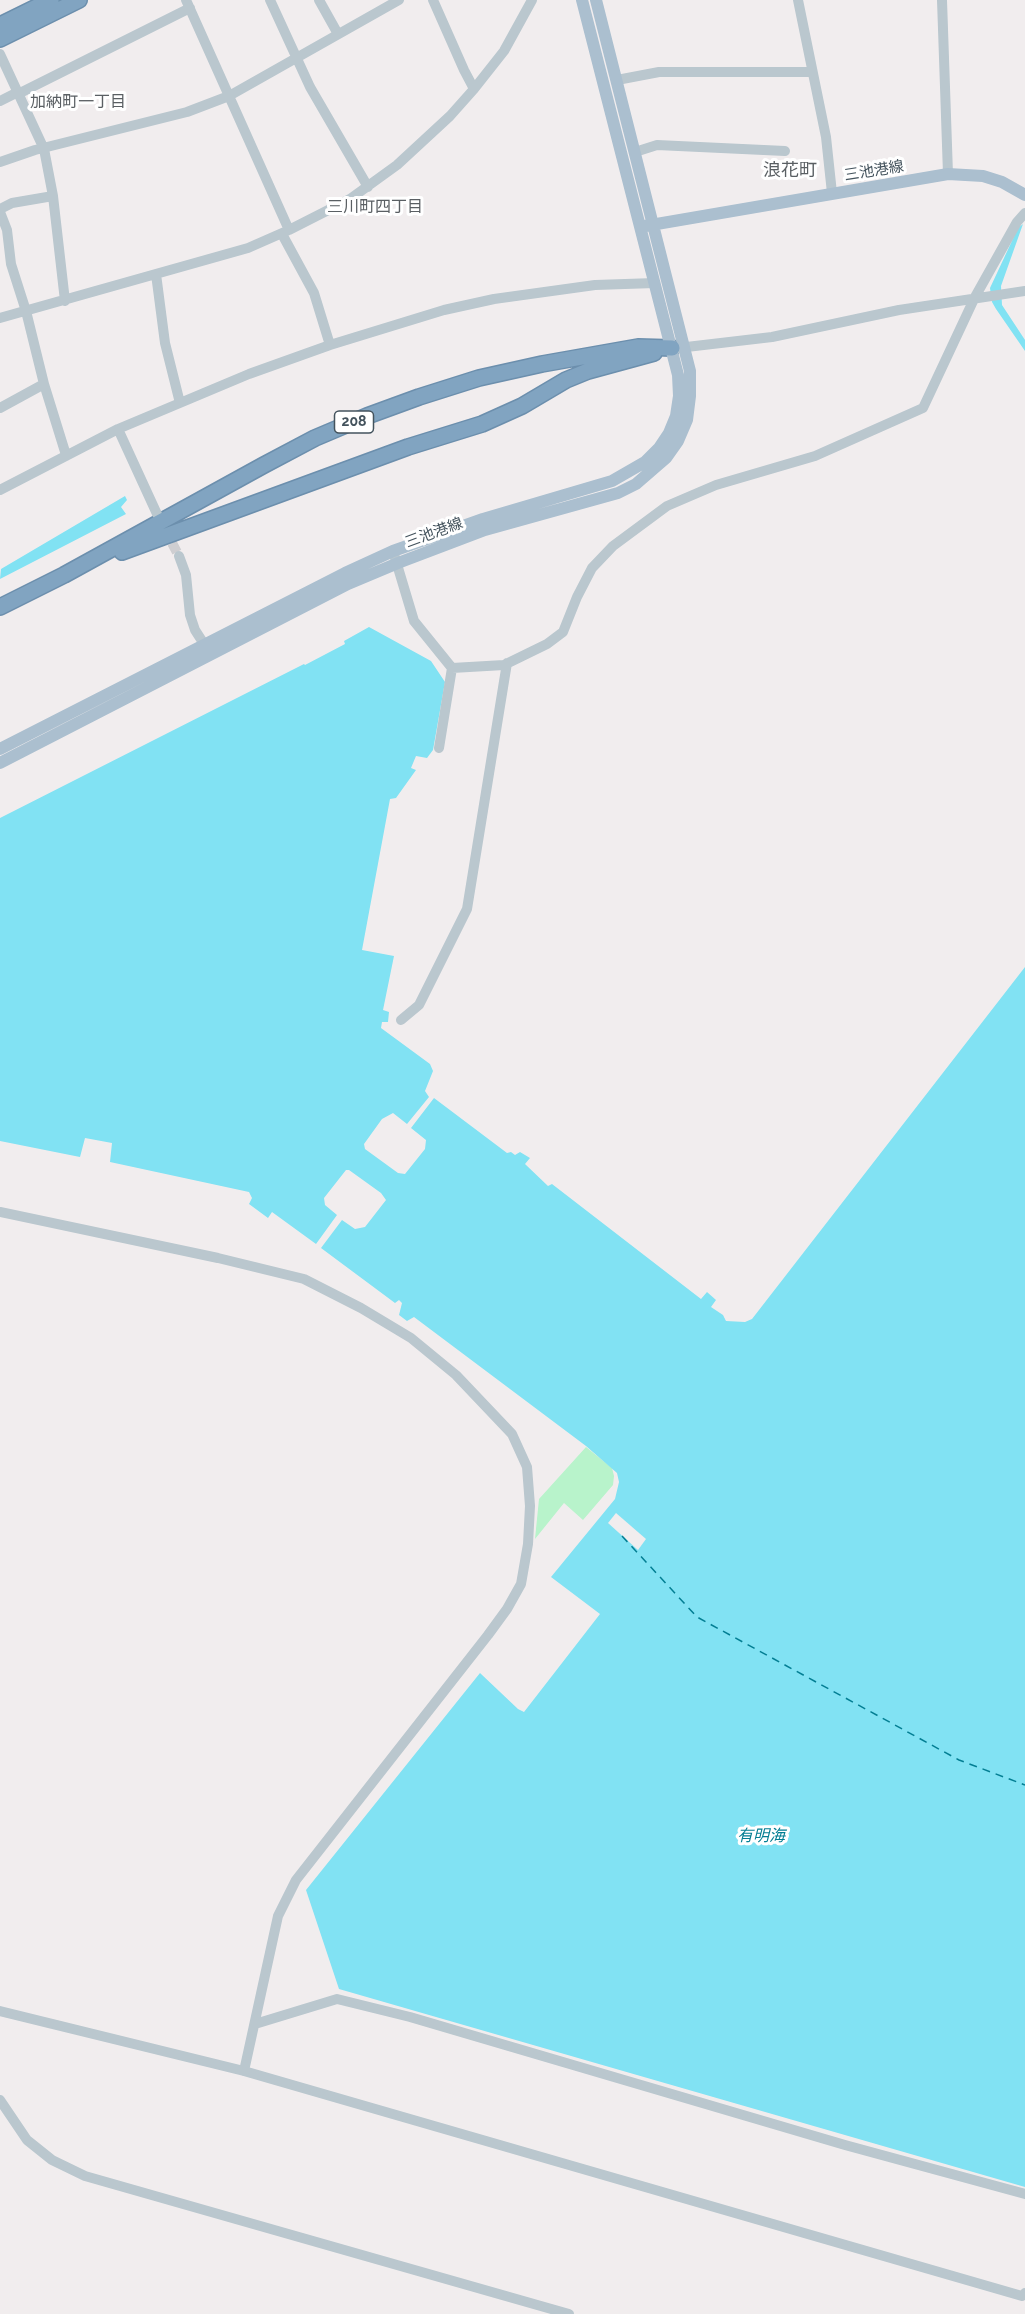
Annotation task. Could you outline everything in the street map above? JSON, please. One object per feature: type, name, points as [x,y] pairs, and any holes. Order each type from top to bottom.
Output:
[{"type":"highway","points":[[0,25],[51,0]]},
{"type":"highway","points":[[0,39],[80,0]]},
{"type":"highway","name":"208","points":[[0,607],[64,575],[315,438],[388,408],[478,378],[542,364],[638,347],[678,347]]},
{"type":"highway","name":"208","points":[[64,575],[408,447],[501,417],[566,380],[588,371],[678,347]]},
{"type":"main road","name":"三池港線","points":[[582,0],[655,283],[678,347]]},
{"type":"main road","name":"三池港線","points":[[0,749],[140,679],[299,594],[396,557],[483,519],[612,482],[645,462],[659,448],[669,433],[675,416],[678,347],[654,225],[596,0]]},
{"type":"main road","name":"三池港線","points":[[641,227],[948,174],[983,176],[1002,182],[1025,195]]},
{"type":"main road","name":"三池港線","points":[[0,763],[396,557]]},
{"type":"street","points":[[270,0],[329,123],[368,186]]},
{"type":"street","points":[[319,0],[338,34]]},
{"type":"street","points":[[0,162],[187,112],[229,96],[399,0]]},
{"type":"street","points":[[433,0],[474,89]]},
{"type":"street","points":[[798,0],[826,137],[832,193]]},
{"type":"street","points":[[942,0],[948,174]]},
{"type":"street","points":[[0,318],[248,248],[331,210],[397,165],[424,142],[474,89],[504,51],[529,2]]},
{"type":"street","points":[[0,101],[188,4],[314,293],[330,345]]},
{"type":"street","points":[[0,54],[44,149],[53,196],[64,301]]},
{"type":"street","points":[[617,80],[659,72],[812,72]]},
{"type":"street","points":[[635,152],[657,146],[785,151]]},
{"type":"street","points":[[53,196],[12,203],[0,210],[11,264],[66,455]]},
{"type":"street","points":[[452,668],[507,663],[547,644],[563,632],[576,597],[592,568],[613,546],[667,506],[716,485],[815,456],[923,408],[975,297],[1017,222],[1025,213]]},
{"type":"street","points":[[156,274],[165,343],[180,403]]},
{"type":"street","points":[[0,490],[118,429],[249,374],[330,345],[444,310],[494,299],[595,285],[655,283]]},
{"type":"street","points":[[678,347],[772,337],[899,310],[1025,291]]},
{"type":"street","points":[[0,408],[44,384]]},
{"type":"street","points":[[118,429],[157,513]]},
{"type":"street","points":[[178,556],[186,575],[190,615],[195,630],[204,644]]},
{"type":"street","points":[[396,557],[414,621],[452,668],[439,748]]},
{"type":"street","points":[[401,1020],[419,1005],[467,909],[507,663]]},
{"type":"street","points":[[0,1212],[218,1258],[304,1279],[361,1308],[411,1338],[456,1375],[512,1434],[526,1467],[530,1487],[530,1516],[521,1584],[507,1610],[488,1635],[296,1880],[278,1916],[243,2071]]},
{"type":"street","points":[[255,2024],[337,1999],[410,2017],[845,2145],[1025,2194]]},
{"type":"street","points":[[0,2011],[243,2071],[1022,2296],[1025,2293]]},
{"type":"street","points":[[0,2100],[27,2140],[52,2160],[85,2176],[569,2314]]},
{"type":"green space","points":[[586,1447],[612,1468],[613,1485],[583,1520],[564,1503],[535,1539],[539,1499]]},
{"type":"water","points":[[1023,224],[1001,286],[1002,305],[1025,340],[1025,351],[992,302],[990,288],[1018,228]]},
{"type":"water","points":[[125,496],[127,500],[121,507],[126,514],[0,579],[1,569]]},
{"type":"water","name":"有明海","points":[[369,627],[431,661],[445,682],[433,750],[427,758],[416,756],[411,768],[416,770],[396,798],[390,799],[362,950],[394,956],[383,1010],[389,1012],[388,1022],[382,1022],[381,1028],[430,1064],[433,1071],[425,1091],[429,1097],[407,1124],[393,1113],[382,1119],[364,1144],[365,1149],[398,1173],[405,1174],[425,1149],[426,1140],[411,1128],[434,1098],[507,1153],[511,1152],[515,1155],[520,1152],[530,1158],[525,1164],[548,1186],[552,1184],[701,1299],[707,1292],[716,1300],[711,1307],[723,1315],[726,1321],[745,1322],[752,1319],[1025,967],[1025,2187],[339,1989],[306,1890],[480,1673],[524,1712],[600,1614],[551,1577],[615,1499],[619,1482],[617,1473],[586,1446],[414,1317],[407,1321],[399,1315],[402,1303],[399,1300],[395,1303],[321,1248],[342,1220],[355,1229],[365,1227],[386,1200],[381,1193],[349,1170],[346,1170],[324,1198],[325,1205],[337,1215],[316,1244],[272,1212],[268,1218],[249,1204],[252,1198],[249,1192],[110,1162],[112,1143],[85,1138],[80,1157],[0,1141],[0,818],[305,665],[345,644],[344,641]]},
{"type":"pier","points":[[616,1513],[646,1539],[638,1550],[608,1523]]},
{"type":"ferry route","points":[[622,1536],[697,1617],[959,1760],[1025,1785]]},
{"type":"tunnel","points":[[165,530],[179,556]]},
{"type":"district","name":"加納町一丁目","points":[[78,102]]},
{"type":"district","name":"浪花町","points":[[790,171]]},
{"type":"district","name":"三川町四丁目","points":[[375,207]]}]
